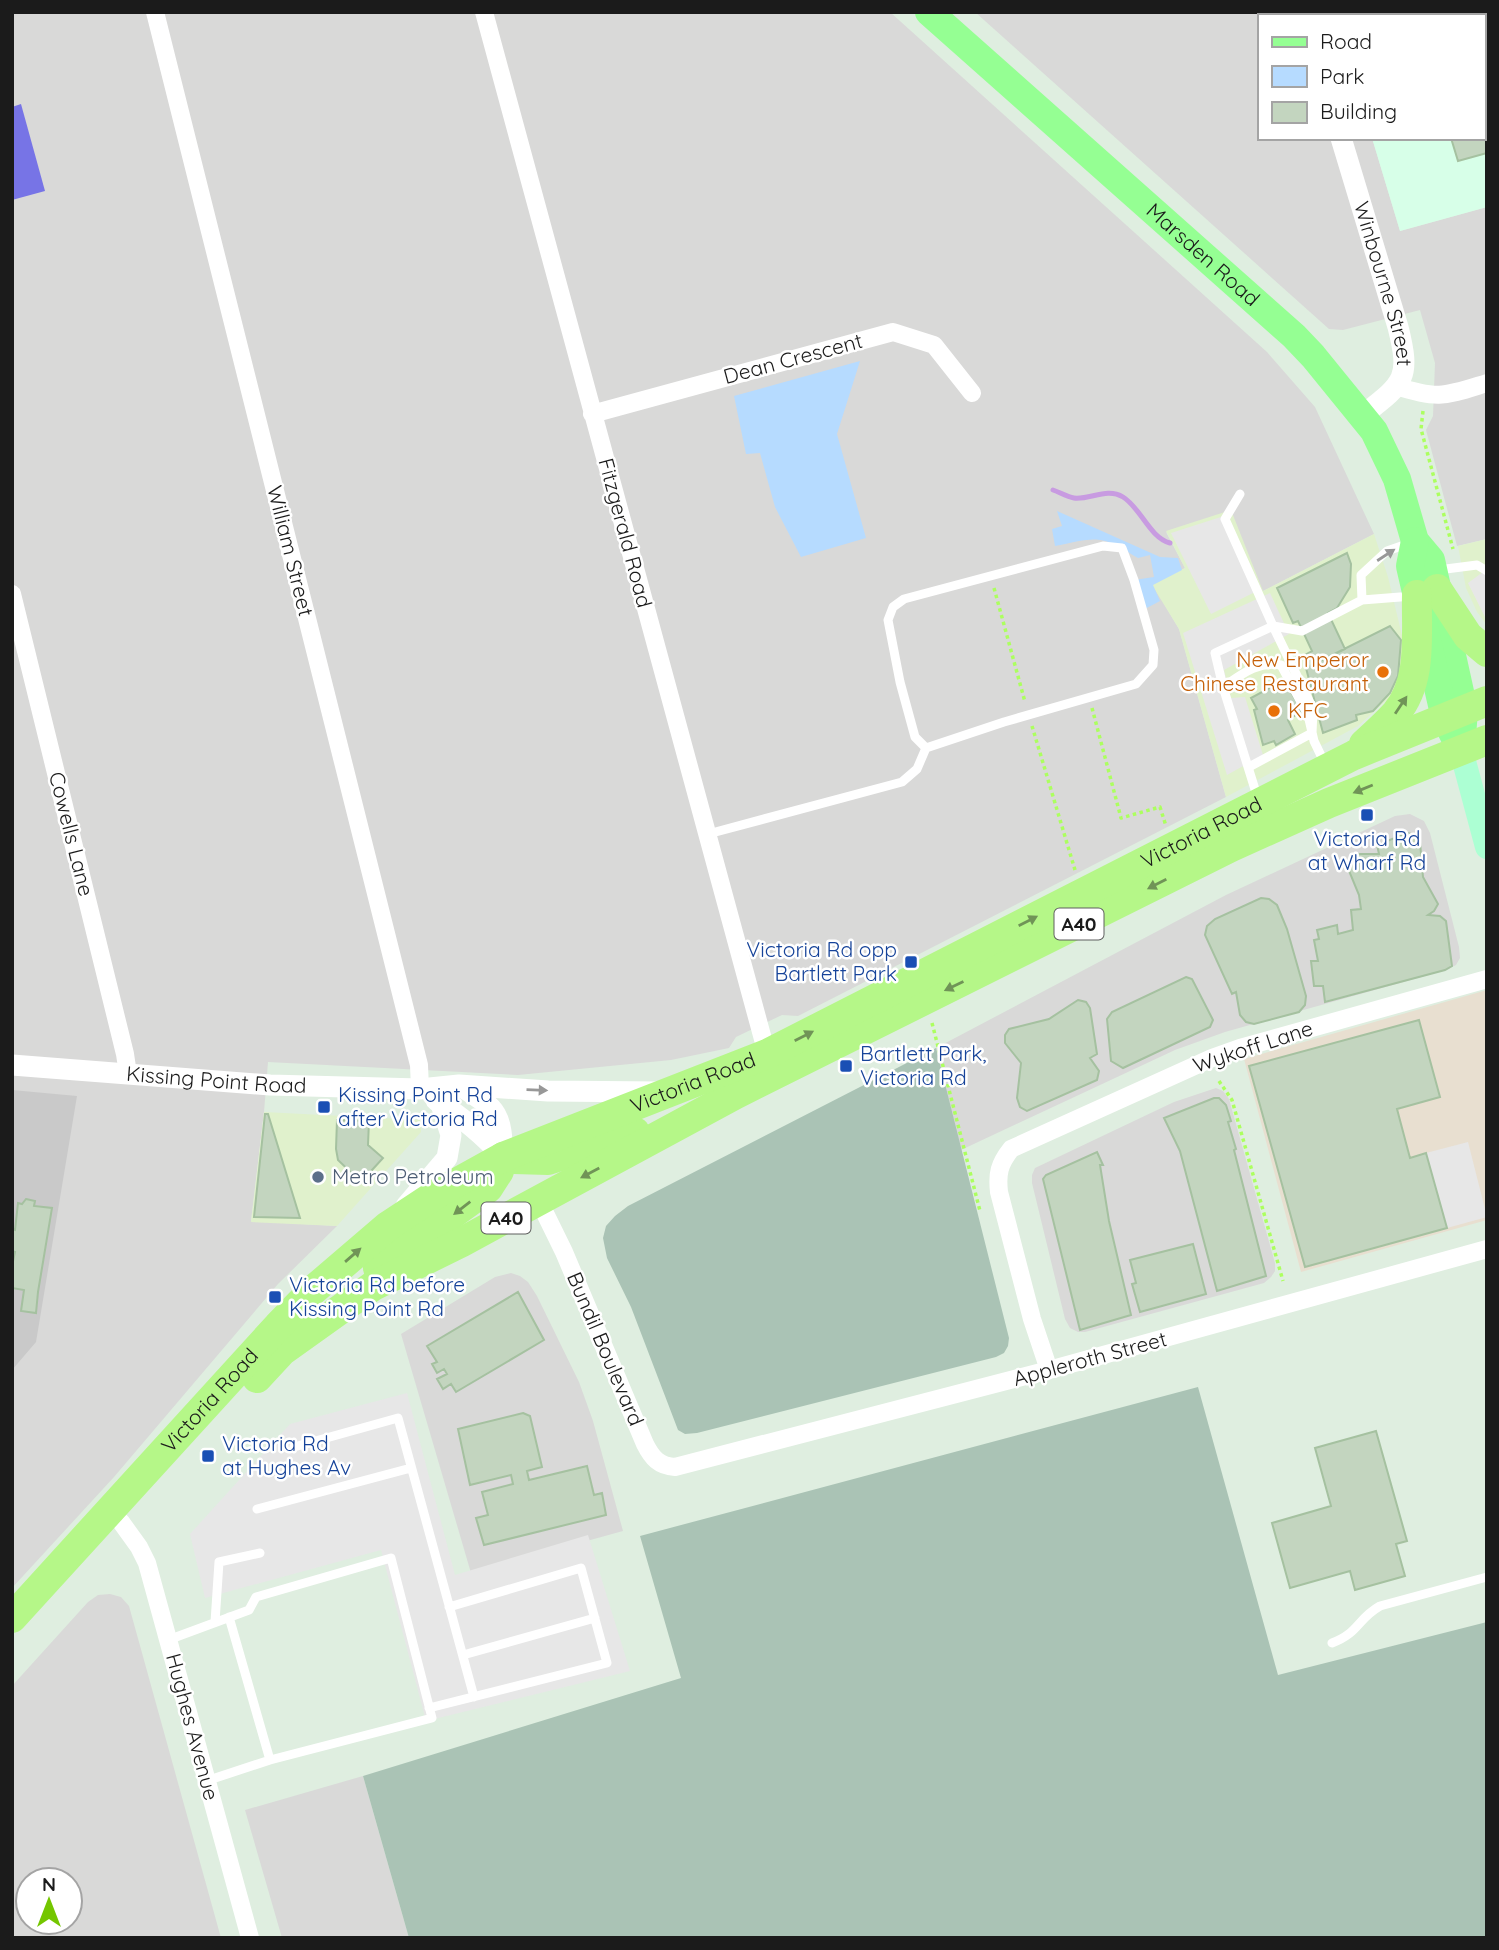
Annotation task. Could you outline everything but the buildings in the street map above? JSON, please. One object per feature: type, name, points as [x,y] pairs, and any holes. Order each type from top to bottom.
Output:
[{"type":"highway","points":[[1436,581],[1468,636],[1487,652]]},
{"type":"highway","points":[[1354,755],[1396,712],[1408,693],[1436,581]]},
{"type":"highway","name":"Victoria Road","points":[[12,1618],[312,1291],[388,1226],[438,1193],[503,1157],[767,1054],[1354,755],[1465,710]]},
{"type":"highway","name":"Victoria Road","points":[[12,1639],[282,1351],[373,1286],[736,1094],[1231,847],[1329,803],[1474,745]]},
{"type":"highway","points":[[282,1351],[330,1304],[488,1188],[499,1171],[503,1157],[548,1160],[611,1141],[736,1094]]},
{"type":"main road","name":"Marsden Road","points":[[929,12],[1294,336],[1363,415],[1374,431],[1397,479],[1415,541],[1410,566],[1436,581],[1474,745]]},
{"type":"main road","points":[[1474,745],[1487,847]]},
{"type":"street","name":"William Street","points":[[155,12],[419,1065],[420,1089]]},
{"type":"street","name":"Fitzgerald Road","points":[[484,12],[767,1054]]},
{"type":"street","name":"Winbourne Street","points":[[1342,140],[1403,349],[1405,372],[1396,386],[1363,415]]},
{"type":"street","name":"Dean Crescent","points":[[592,414],[893,332],[934,345],[972,393]]},
{"type":"street","points":[[1396,386],[1437,396],[1487,383]]},
{"type":"street","name":"Cowells Lane","points":[[12,594],[128,1074]]},
{"type":"street","name":"Wykoff Lane","points":[[1049,1370],[999,1192],[1001,1161],[1011,1149],[1212,1058],[1240,1048],[1487,979]]},
{"type":"street","name":"Kissing Point Road","points":[[12,1065],[271,1085],[420,1089],[459,1085],[548,1091],[674,1092]]},
{"type":"street","points":[[459,1085],[485,1101],[498,1116],[501,1123],[503,1157]]},
{"type":"street","points":[[420,1089],[463,1117],[485,1136],[503,1157]]},
{"type":"street","points":[[388,1226],[447,1158],[451,1135],[441,1104]]},
{"type":"street","name":"Bundil Boulevard","points":[[539,1200],[652,1457],[666,1467],[692,1462]]},
{"type":"street","name":"Appleroth Street","points":[[692,1462],[1049,1370],[1487,1249]]},
{"type":"street","name":"Hughes Avenue","points":[[121,1522],[147,1563],[250,1938]]},
{"type":"lane","points":[[1240,494],[1225,519],[1313,709],[1312,733]]},
{"type":"lane","points":[[1362,600],[1361,575],[1387,551],[1415,541]]},
{"type":"lane","points":[[708,834],[902,782],[917,769],[926,748],[1136,684],[1153,665],[1154,650],[1122,548],[1103,546],[904,599],[893,607],[887,620],[900,682],[915,737],[926,748]]},
{"type":"lane","points":[[1260,804],[1215,653],[1273,626],[1302,631],[1362,600],[1436,581],[1478,565],[1487,571]]},
{"type":"lane","points":[[1223,687],[1256,666],[1269,663],[1281,665],[1308,716],[1327,769]]},
{"type":"lane","points":[[1249,767],[1312,733]]},
{"type":"lane","points":[[294,1447],[398,1418],[474,1697]]},
{"type":"lane","points":[[257,1509],[411,1468]]},
{"type":"lane","points":[[215,1622],[219,1562],[260,1553]]},
{"type":"lane","points":[[168,1640],[248,1610],[256,1597],[391,1558],[432,1718],[271,1760],[206,1781]]},
{"type":"lane","points":[[429,1708],[607,1663],[581,1569],[449,1607]]},
{"type":"lane","points":[[1332,1643],[1353,1634],[1368,1613],[1380,1606],[1487,1577]]},
{"type":"lane","points":[[229,1617],[271,1760]]},
{"type":"lane","points":[[463,1655],[595,1618]]},
{"type":"path","points":[[1423,413],[1421,429],[1436,581]]},
{"type":"path","points":[[990,576],[1077,877]]},
{"type":"path","points":[[1090,699],[1121,818],[1160,807],[1167,829]]},
{"type":"path","points":[[932,1023],[979,1211]]},
{"type":"path","points":[[1219,1081],[1232,1100],[1283,1280]]},
{"type":"shaded area","points":[[12,12],[890,12],[1267,352],[1315,407],[1374,534],[1263,591],[1166,532],[1185,568],[1153,585],[1179,629],[1226,797],[798,1016],[782,1015],[736,1037],[729,1048],[671,1060],[518,1075],[268,1062],[251,1221],[337,1226],[278,1284],[114,1477],[12,1588]]},
{"type":"shaded area","points":[[975,12],[1334,12],[1258,14],[1258,140],[1373,140],[1400,231],[1487,207],[1487,539],[1457,546],[1426,430],[1433,416],[1435,363],[1420,310],[1343,330],[1329,329]]},
{"type":"shaded area","points":[[1487,12],[1487,207],[1400,231],[1373,140],[1485,140],[1485,14],[1334,14]]},
{"type":"shaded area","points":[[21,104],[45,191],[12,200],[12,107]]},
{"type":"shaded area","points":[[1231,510],[1263,591],[1374,534],[1388,577],[1405,648],[1400,688],[1358,726],[1226,797],[1179,629],[1152,585],[1185,568],[1166,531]]},
{"type":"shaded area","points":[[1227,515],[1259,590],[1211,614],[1171,533]]},
{"type":"shaded area","points":[[1487,539],[1487,625],[1477,612],[1466,588],[1458,546]]},
{"type":"shaded area","points":[[1487,569],[1487,621],[1468,583]]},
{"type":"shaded area","points":[[1270,593],[1289,634],[1224,670],[1231,698],[1245,697],[1263,755],[1227,775],[1183,633]]},
{"type":"shaded area","points":[[1410,814],[1424,821],[1430,833],[1459,947],[1460,958],[1456,965],[1225,1032],[1175,1050],[961,1150],[936,1048],[1226,895],[1395,816]]},
{"type":"shaded area","points":[[1487,990],[1487,1220],[1301,1272],[1244,1059]]},
{"type":"shaded area","points":[[936,1048],[1009,1338],[1004,1353],[697,1433],[685,1434],[678,1430],[631,1307],[607,1258],[603,1238],[606,1226],[628,1206]]},
{"type":"shaded area","points":[[1216,1088],[1223,1091],[1229,1099],[1275,1271],[1264,1283],[1085,1332],[1070,1328],[1065,1319],[1032,1183],[1035,1168],[1174,1102]]},
{"type":"shaded area","points":[[12,1090],[77,1096],[36,1342],[12,1370]]},
{"type":"shaded area","name":"Metro Petroleum","points":[[264,1112],[421,1120],[421,1132],[337,1226],[251,1222]]},
{"type":"shaded area","points":[[1468,1142],[1487,1217],[1447,1228],[1426,1153]]},
{"type":"shaded area","points":[[511,1273],[528,1282],[537,1296],[579,1382],[593,1421],[623,1531],[471,1573],[401,1334],[495,1277]]},
{"type":"shaded area","points":[[1198,1387],[1278,1675],[1487,1622],[1487,1938],[409,1938],[363,1776],[681,1678],[640,1536]]},
{"type":"shaded area","points":[[407,1393],[455,1575],[588,1535],[630,1671],[426,1721],[381,1550],[205,1598],[190,1534],[290,1424]]},
{"type":"shaded area","points":[[110,1594],[121,1597],[129,1606],[221,1938],[12,1938],[12,1686],[88,1602],[98,1595]]},
{"type":"shaded area","points":[[363,1776],[409,1938],[282,1938],[245,1810]]},
{"type":"green space","points":[[860,361],[837,434],[866,538],[801,557],[775,507],[760,453],[746,454],[734,396]]},
{"type":"green space","points":[[1057,511],[1160,557],[1178,558],[1182,570],[1153,585],[1160,601],[1143,610],[1134,580],[1154,577],[1150,555],[1138,558],[1115,545],[1098,540],[1055,546],[1052,529],[1062,526]]},
{"type":"waterway","points":[[1053,490],[1074,498],[1105,493],[1117,494],[1129,502],[1156,535],[1170,543]]},
{"type":"place","name":"New Emperor Chinese Restaurant","points":[[1383,672]]},
{"type":"place","name":"KFC","points":[[1274,711]]},
{"type":"place","name":"Victoria Rd at Wharf Rd","points":[[1367,815]]},
{"type":"place","name":"Victoria Rd opp Bartlett Park","points":[[911,962]]},
{"type":"place","name":"Bartlett Park, Victoria Rd","points":[[846,1066]]},
{"type":"place","name":"Kissing Point Rd after Victoria Rd","points":[[324,1107]]},
{"type":"place","name":"Metro Petroleum","points":[[318,1177]]},
{"type":"place","name":"Victoria Rd before Kissing Point Rd","points":[[275,1297]]},
{"type":"place","name":"Victoria Rd at Hughes Av","points":[[208,1456]]}]
